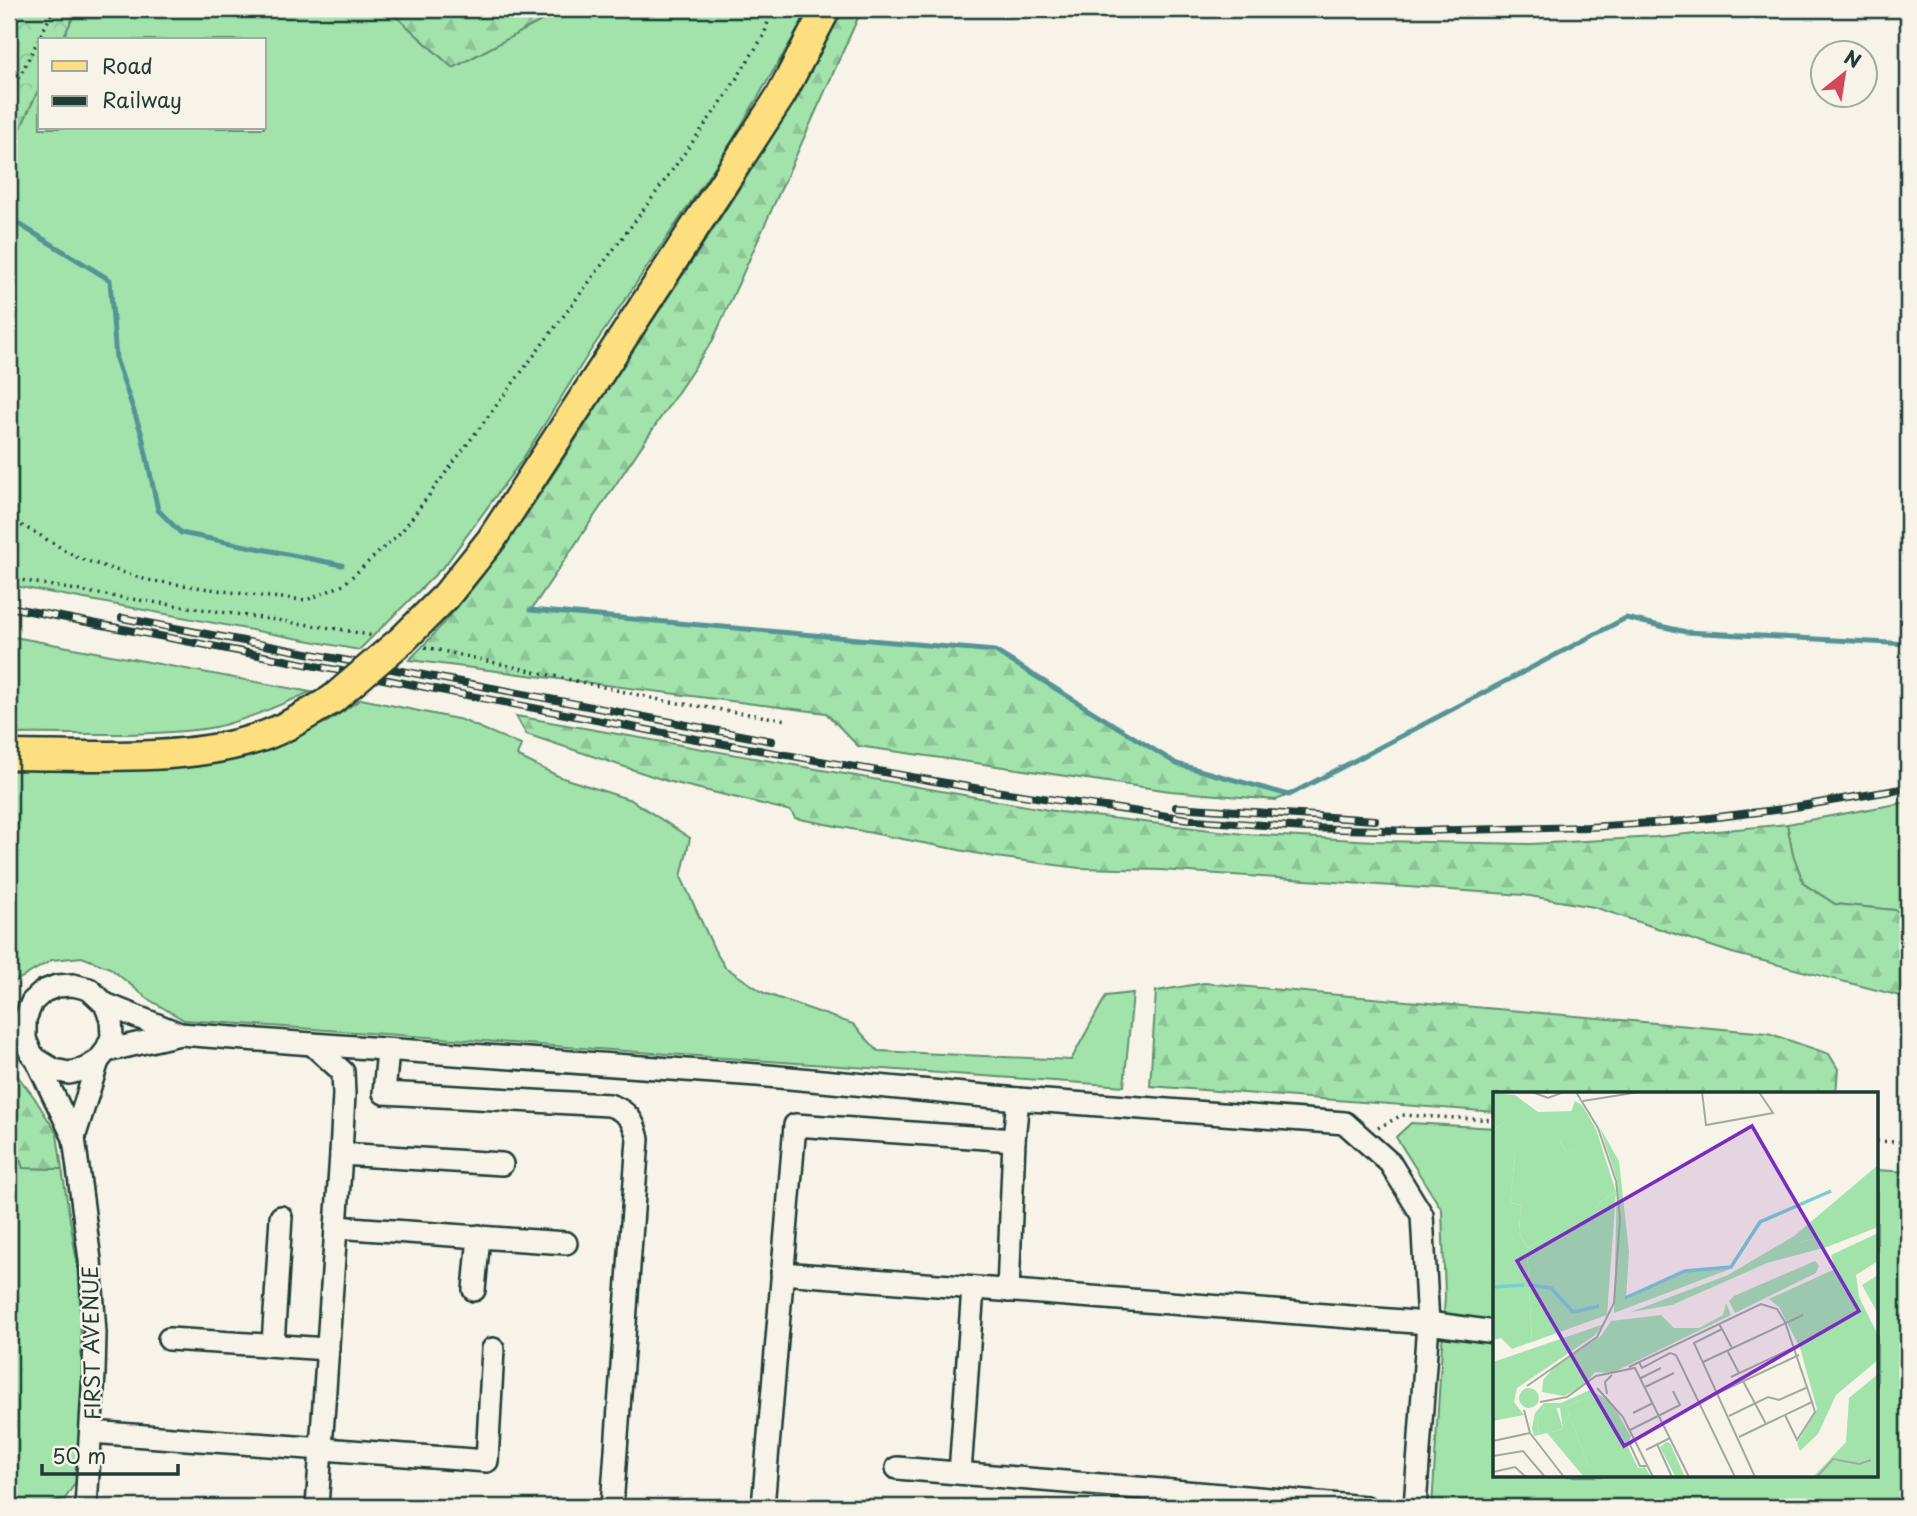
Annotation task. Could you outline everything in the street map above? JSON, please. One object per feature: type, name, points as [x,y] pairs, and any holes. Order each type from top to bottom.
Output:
[{"type":"main road","points":[[9,755],[112,755],[220,748],[253,740],[289,725],[333,699],[403,639],[446,596],[491,540],[781,95],[826,9]]},
{"type":"street","points":[[9,1008],[32,1002],[57,986],[73,985],[89,989],[105,1004],[180,1034],[757,1075],[1018,1099],[1345,1123],[1390,1163],[1422,1215],[1428,1323],[1415,1507]]},
{"type":"street","points":[[32,1002],[25,1019],[25,1038],[33,1056]]},
{"type":"street","points":[[102,1056],[112,1037],[111,1018],[105,1004]]},
{"type":"street","points":[[9,1042],[54,1070],[69,1073],[85,1069],[102,1056],[180,1034]]},
{"type":"street","points":[[312,1045],[343,1072],[341,1154],[317,1507]]},
{"type":"street","points":[[388,1050],[384,1093],[608,1105],[622,1109],[629,1116],[638,1139],[612,1507]]},
{"type":"street","name":"FIRST AVENUE","points":[[33,1056],[74,1138],[90,1260],[95,1333],[85,1507]]},
{"type":"street","name":"FIRST AVENUE","points":[[74,1138],[102,1056]]},
{"type":"street","points":[[1007,1291],[1013,1140],[1018,1099]]},
{"type":"street","points":[[763,1507],[795,1125],[1013,1140]]},
{"type":"street","points":[[341,1154],[502,1164]]},
{"type":"street","points":[[272,1345],[281,1217]]},
{"type":"street","points":[[336,1227],[566,1243]]},
{"type":"street","points":[[474,1290],[479,1236]]},
{"type":"street","points":[[782,1273],[1428,1323],[1493,1332]]},
{"type":"street","points":[[960,1473],[973,1288]]},
{"type":"street","points":[[169,1339],[328,1349]]},
{"type":"street","points":[[91,1432],[487,1461],[493,1349]]},
{"type":"street","points":[[897,1468],[1366,1507]]},
{"type":"path","points":[[39,38],[54,9]]},
{"type":"path","points":[[9,519],[78,558],[147,580],[258,596],[307,600],[343,585],[402,531],[650,201],[725,97],[764,35],[772,9]]},
{"type":"path","points":[[9,97],[38,40]]},
{"type":"path","points":[[1361,1137],[1402,1115],[1493,1120]]},
{"type":"path","points":[[1878,1141],[1899,1142],[1908,1124]]},
{"type":"green space","points":[[9,9],[77,9],[63,38],[38,38],[38,90],[9,153]]},
{"type":"green space","points":[[77,9],[388,9],[453,68],[563,9],[810,9],[732,141],[589,353],[522,460],[446,564],[359,650],[9,585],[9,153],[38,90],[38,130],[266,130],[266,38],[63,38]]},
{"type":"green space","points":[[388,9],[563,9],[453,68]]},
{"type":"green space","points":[[838,9],[862,9],[713,340],[531,610],[995,651],[1177,764],[1289,795],[1276,800],[1170,791],[858,746],[826,713],[409,660],[469,593],[548,483],[756,161],[798,90]]},
{"type":"green space","points":[[9,636],[310,692],[243,719],[203,729],[130,734],[9,734]]},
{"type":"green space","points":[[361,699],[462,720],[521,745],[517,756],[560,777],[631,800],[690,838],[681,877],[725,967],[764,993],[853,1024],[878,1051],[1071,1060],[1106,996],[1133,993],[1124,1086],[184,1020],[148,999],[110,968],[82,957],[52,960],[9,985],[9,767],[187,765],[252,755],[329,721]]},
{"type":"green space","points":[[516,716],[1060,812],[1244,834],[1375,841],[1531,844],[1656,837],[1787,824],[1793,855],[1804,884],[1835,904],[1895,910],[1908,915],[1908,998],[1732,953],[1594,907],[1524,895],[1161,870],[1079,868],[995,857],[795,818],[791,811],[667,781],[526,734]]},
{"type":"green space","points":[[1908,802],[1908,915],[1894,910],[1835,904],[1804,884],[1793,855],[1787,824]]},
{"type":"green space","points":[[1204,983],[1768,1033],[1829,1054],[1838,1069],[1836,1092],[1493,1092],[1493,1112],[1150,1086],[1156,991]]},
{"type":"green space","points":[[9,1065],[34,1097],[57,1134],[62,1169],[23,1168],[9,1126]]},
{"type":"green space","points":[[1411,1123],[1493,1128],[1493,1478],[1878,1478],[1878,1170],[1908,1172],[1908,1507],[1432,1507],[1445,1296],[1442,1210],[1396,1137]]},
{"type":"green space","points":[[9,1126],[23,1168],[62,1169],[79,1276],[82,1378],[77,1480],[65,1499],[34,1503],[29,1507],[9,1507]]},
{"type":"waterway","points":[[9,218],[110,280],[116,359],[142,435],[158,510],[181,533],[342,565]]},
{"type":"waterway","points":[[530,610],[995,651],[1177,764],[1289,795],[1626,618],[1686,632],[1908,644]]},
{"type":"railway","points":[[9,607],[679,736],[980,789],[1195,820],[1305,828],[1415,831],[1588,827],[1685,821],[1783,809],[1908,788]]},
{"type":"railway","points":[[122,618],[772,741]]},
{"type":"railway","points":[[1176,807],[1375,820]]}]
